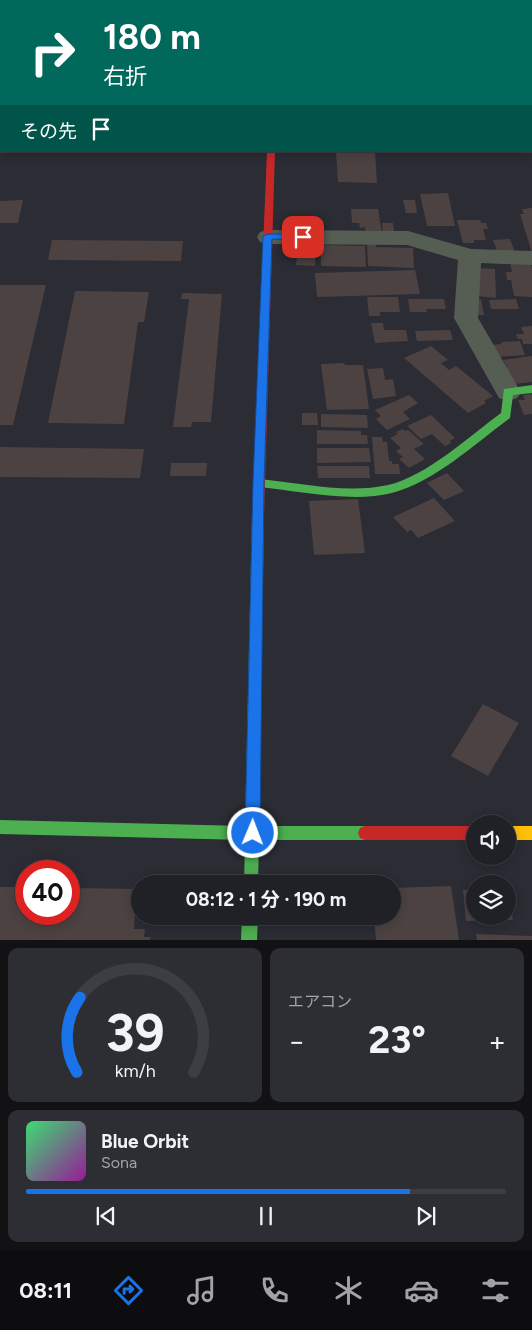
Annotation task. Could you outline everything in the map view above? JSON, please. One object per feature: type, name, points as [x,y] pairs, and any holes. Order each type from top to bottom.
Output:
[{"type":"street","points":[[251,875],[259,482],[271,152]]},
{"type":"street","points":[[268,236],[408,238],[470,256],[532,258]]},
{"type":"street","points":[[259,482],[360,492],[390,489],[419,478],[506,416],[508,392],[466,318],[470,256]]},
{"type":"street","points":[[508,392],[532,389]]},
{"type":"street","points":[[0,827],[253,833],[466,833]]},
{"type":"street","points":[[516,833],[532,833]]},
{"type":"street","points":[[249,940],[250,925]]},
{"type":"building","points":[[336,152],[375,152],[377,183],[338,182]]},
{"type":"building","points":[[448,193],[455,226],[427,226],[420,194]]},
{"type":"building","points":[[23,200],[18,223],[0,223],[0,201]]},
{"type":"building","points":[[403,200],[415,200],[417,213],[406,213]]},
{"type":"building","points":[[532,208],[532,253],[520,214],[524,214],[522,209]]},
{"type":"building","points":[[351,209],[378,209],[382,233],[366,233],[365,227],[360,228],[359,223],[352,223]]},
{"type":"building","points":[[457,220],[480,220],[481,223],[486,223],[488,229],[483,229],[486,240],[474,240],[474,243],[463,243]]},
{"type":"building","points":[[382,223],[393,223],[394,233],[383,233]]},
{"type":"building","points":[[510,239],[515,252],[498,253],[493,240]]},
{"type":"building","points":[[52,240],[183,241],[181,261],[48,260]]},
{"type":"building","points":[[367,242],[376,242],[376,247],[413,248],[414,268],[368,266]]},
{"type":"building","points":[[300,243],[316,245],[315,266],[296,265],[297,256],[294,256],[294,249],[297,250]]},
{"type":"building","points":[[321,245],[365,246],[366,267],[321,266]]},
{"type":"building","points":[[510,264],[530,264],[532,267],[532,297],[514,296],[511,280],[507,280],[506,272],[512,272]]},
{"type":"building","points":[[476,268],[495,269],[496,298],[476,296]]},
{"type":"building","points":[[415,270],[420,294],[317,297],[315,273]]},
{"type":"building","points":[[0,285],[46,285],[13,425],[0,425]]},
{"type":"building","points":[[75,291],[149,292],[144,322],[138,322],[124,424],[48,423]]},
{"type":"building","points":[[182,293],[222,294],[211,422],[192,422],[191,427],[173,427],[189,299],[181,299]]},
{"type":"building","points":[[367,297],[398,297],[400,312],[380,312],[380,316],[369,316]]},
{"type":"building","points":[[408,299],[444,299],[446,309],[426,309],[427,312],[410,312]]},
{"type":"building","points":[[474,299],[481,299],[484,315],[477,315]]},
{"type":"building","points":[[516,299],[519,309],[491,309],[489,300]]},
{"type":"building","points":[[371,323],[383,323],[384,330],[406,330],[408,341],[375,343]]},
{"type":"building","points":[[532,326],[532,344],[523,344],[522,339],[518,339],[516,334],[524,334],[521,327]]},
{"type":"building","points":[[450,330],[453,340],[417,341],[415,331]]},
{"type":"building","points":[[520,341],[525,355],[496,357],[492,345],[502,344],[501,342]]},
{"type":"building","points":[[431,346],[448,360],[441,363],[449,370],[456,366],[493,396],[484,401],[486,403],[468,413],[404,358]]},
{"type":"building","points":[[532,356],[532,382],[514,384],[504,367],[507,367],[503,360]]},
{"type":"building","points":[[344,363],[345,365],[363,365],[369,409],[327,410],[321,364]]},
{"type":"building","points":[[383,368],[385,380],[393,379],[396,396],[373,399],[367,369]]},
{"type":"building","points":[[532,394],[532,414],[524,415],[518,400],[525,400],[523,395]]},
{"type":"building","points":[[409,395],[418,403],[403,412],[410,419],[387,430],[376,419],[381,416],[375,410]]},
{"type":"building","points":[[302,413],[317,413],[318,425],[302,425]]},
{"type":"building","points":[[321,414],[367,415],[368,428],[321,427]]},
{"type":"building","points":[[431,415],[455,438],[450,441],[451,443],[445,446],[432,434],[421,439],[407,426]]},
{"type":"building","points":[[403,429],[405,431],[408,430],[424,444],[414,449],[425,459],[409,468],[399,459],[403,457],[396,451],[401,448],[390,438],[398,434],[396,432]]},
{"type":"building","points":[[317,430],[361,431],[361,435],[367,435],[368,444],[317,444]]},
{"type":"building","points":[[372,437],[382,437],[383,442],[387,442],[389,461],[392,461],[392,464],[399,464],[400,474],[375,474]]},
{"type":"building","points":[[0,447],[144,449],[140,478],[0,477]]},
{"type":"building","points":[[317,448],[369,448],[371,462],[317,463]]},
{"type":"building","points":[[171,463],[207,463],[206,476],[170,476]]},
{"type":"building","points":[[317,466],[369,466],[370,478],[318,478]]},
{"type":"building","points":[[447,473],[464,491],[444,500],[427,483]]},
{"type":"building","points":[[434,498],[455,521],[418,538],[411,530],[407,532],[393,517]]},
{"type":"building","points":[[358,499],[365,553],[314,555],[309,501]]},
{"type":"building","points":[[483,704],[519,723],[488,776],[451,756]]},
{"type":"building","points":[[451,886],[459,940],[376,940],[375,925],[401,925],[401,888]]},
{"type":"building","points":[[0,887],[15,887],[15,925],[80,925],[80,888],[131,889],[131,925],[134,925],[134,929],[145,929],[144,937],[150,937],[150,940],[0,940]]},
{"type":"building","points":[[463,890],[466,890],[466,921]]},
{"type":"building","points":[[476,934],[532,936],[532,940],[477,940]]},
{"type":"traffic: fast","points":[[259,483],[360,492],[390,489],[419,477],[434,468],[506,415],[508,392],[532,389]]},
{"type":"traffic: fast","points":[[251,875],[258,515]]},
{"type":"traffic: fast","points":[[0,827],[253,833],[365,833]]},
{"type":"traffic: fast","points":[[249,940],[250,925]]},
{"type":"traffic: slow","points":[[516,833],[532,833]]},
{"type":"traffic: jam","points":[[258,515],[271,152]]},
{"type":"traffic: jam","points":[[365,833],[466,833]]},
{"type":"route","points":[[253,833],[259,482],[268,236],[303,237]]}]
